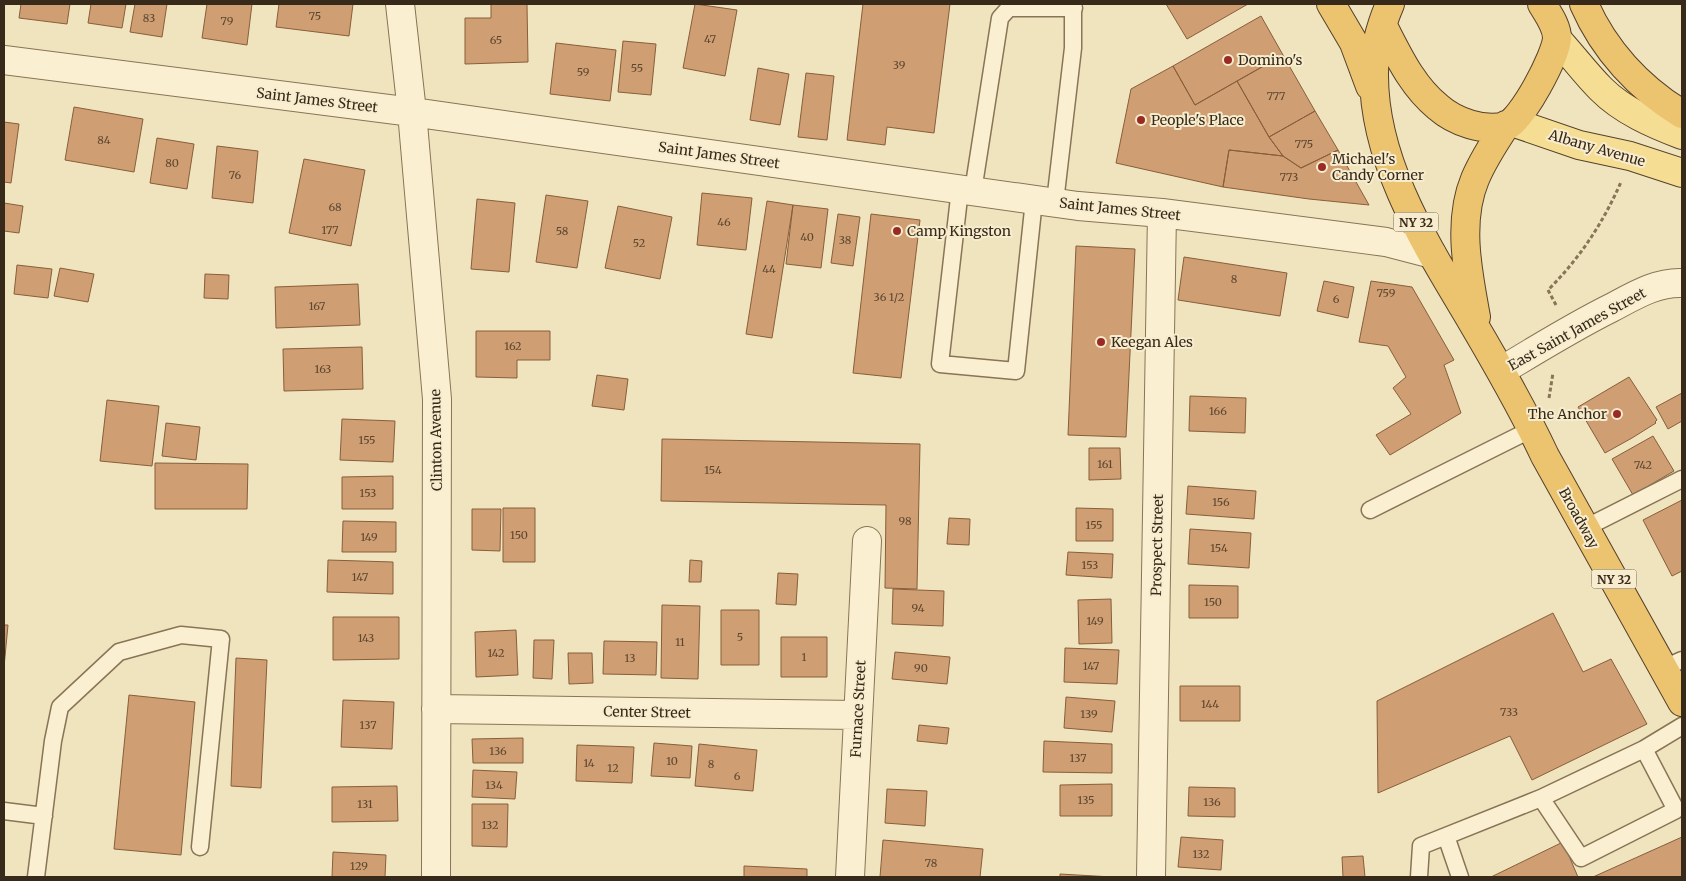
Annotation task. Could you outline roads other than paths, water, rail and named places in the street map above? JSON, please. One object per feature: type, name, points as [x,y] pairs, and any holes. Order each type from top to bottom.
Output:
[{"type":"highway","points":[[1331,4],[1354,43],[1375,102]]},
{"type":"highway","points":[[1542,4],[1558,24]]},
{"type":"highway","points":[[1584,4],[1607,46],[1623,66],[1652,93],[1682,114]]},
{"type":"highway","points":[[1386,15],[1402,62],[1414,81],[1439,108],[1469,124],[1486,127],[1509,124]]},
{"type":"highway","name":"Broadway","points":[[1386,15],[1377,45],[1374,72],[1375,102],[1380,132],[1399,187],[1432,254],[1501,371],[1585,528],[1673,664],[1682,702]]},
{"type":"highway","name":"Broadway","points":[[1479,333],[1471,290],[1466,243],[1469,199],[1474,181],[1484,160],[1535,90],[1545,73],[1553,55],[1558,24]]},
{"type":"main road","points":[[1558,24],[1600,89],[1643,118],[1682,135]]},
{"type":"main road","name":"Albany Avenue","points":[[1509,124],[1580,145],[1630,156],[1682,173]]},
{"type":"street","name":"Clinton Avenue","points":[[400,4],[412,112],[437,399],[436,877]]},
{"type":"street","name":"Saint James Street","points":[[4,60],[412,112],[1044,201],[1162,213],[1386,242],[1432,254]]},
{"type":"street","name":"Prospect Street","points":[[1151,877],[1162,213]]},
{"type":"street","name":"East Saint James Street","points":[[1501,371],[1568,330],[1645,290],[1671,283],[1682,283]]},
{"type":"street","name":"Furnace Street","points":[[850,877],[867,541]]},
{"type":"street","name":"Center Street","points":[[436,709],[858,715]]},
{"type":"lane","points":[[1074,6],[1074,48],[1044,201],[1016,371],[940,364],[966,190],[1000,18],[1009,8],[1074,6]]},
{"type":"lane","points":[[1370,510],[1532,430]]},
{"type":"lane","points":[[1585,528],[1682,479]]},
{"type":"lane","points":[[36,877],[53,741],[60,707],[119,652],[180,635],[221,639],[200,847]]},
{"type":"lane","points":[[1419,877],[1421,846],[1542,798],[1644,749],[1682,726]]},
{"type":"lane","points":[[1542,798],[1581,858],[1676,810],[1644,749]]},
{"type":"lane","points":[[4,811],[44,816]]},
{"type":"lane","points":[[1446,836],[1460,877]]},
{"type":"place","name":"Domino's","points":[[1228,60]]},
{"type":"place","name":"People's Place","points":[[1141,120]]},
{"type":"place","name":"Michael's Candy Corner","points":[[1322,167]]},
{"type":"place","name":"Camp Kingston","points":[[897,231]]},
{"type":"place","name":"Keegan Ales","points":[[1101,342]]},
{"type":"place","name":"The Anchor","points":[[1617,414]]}]
